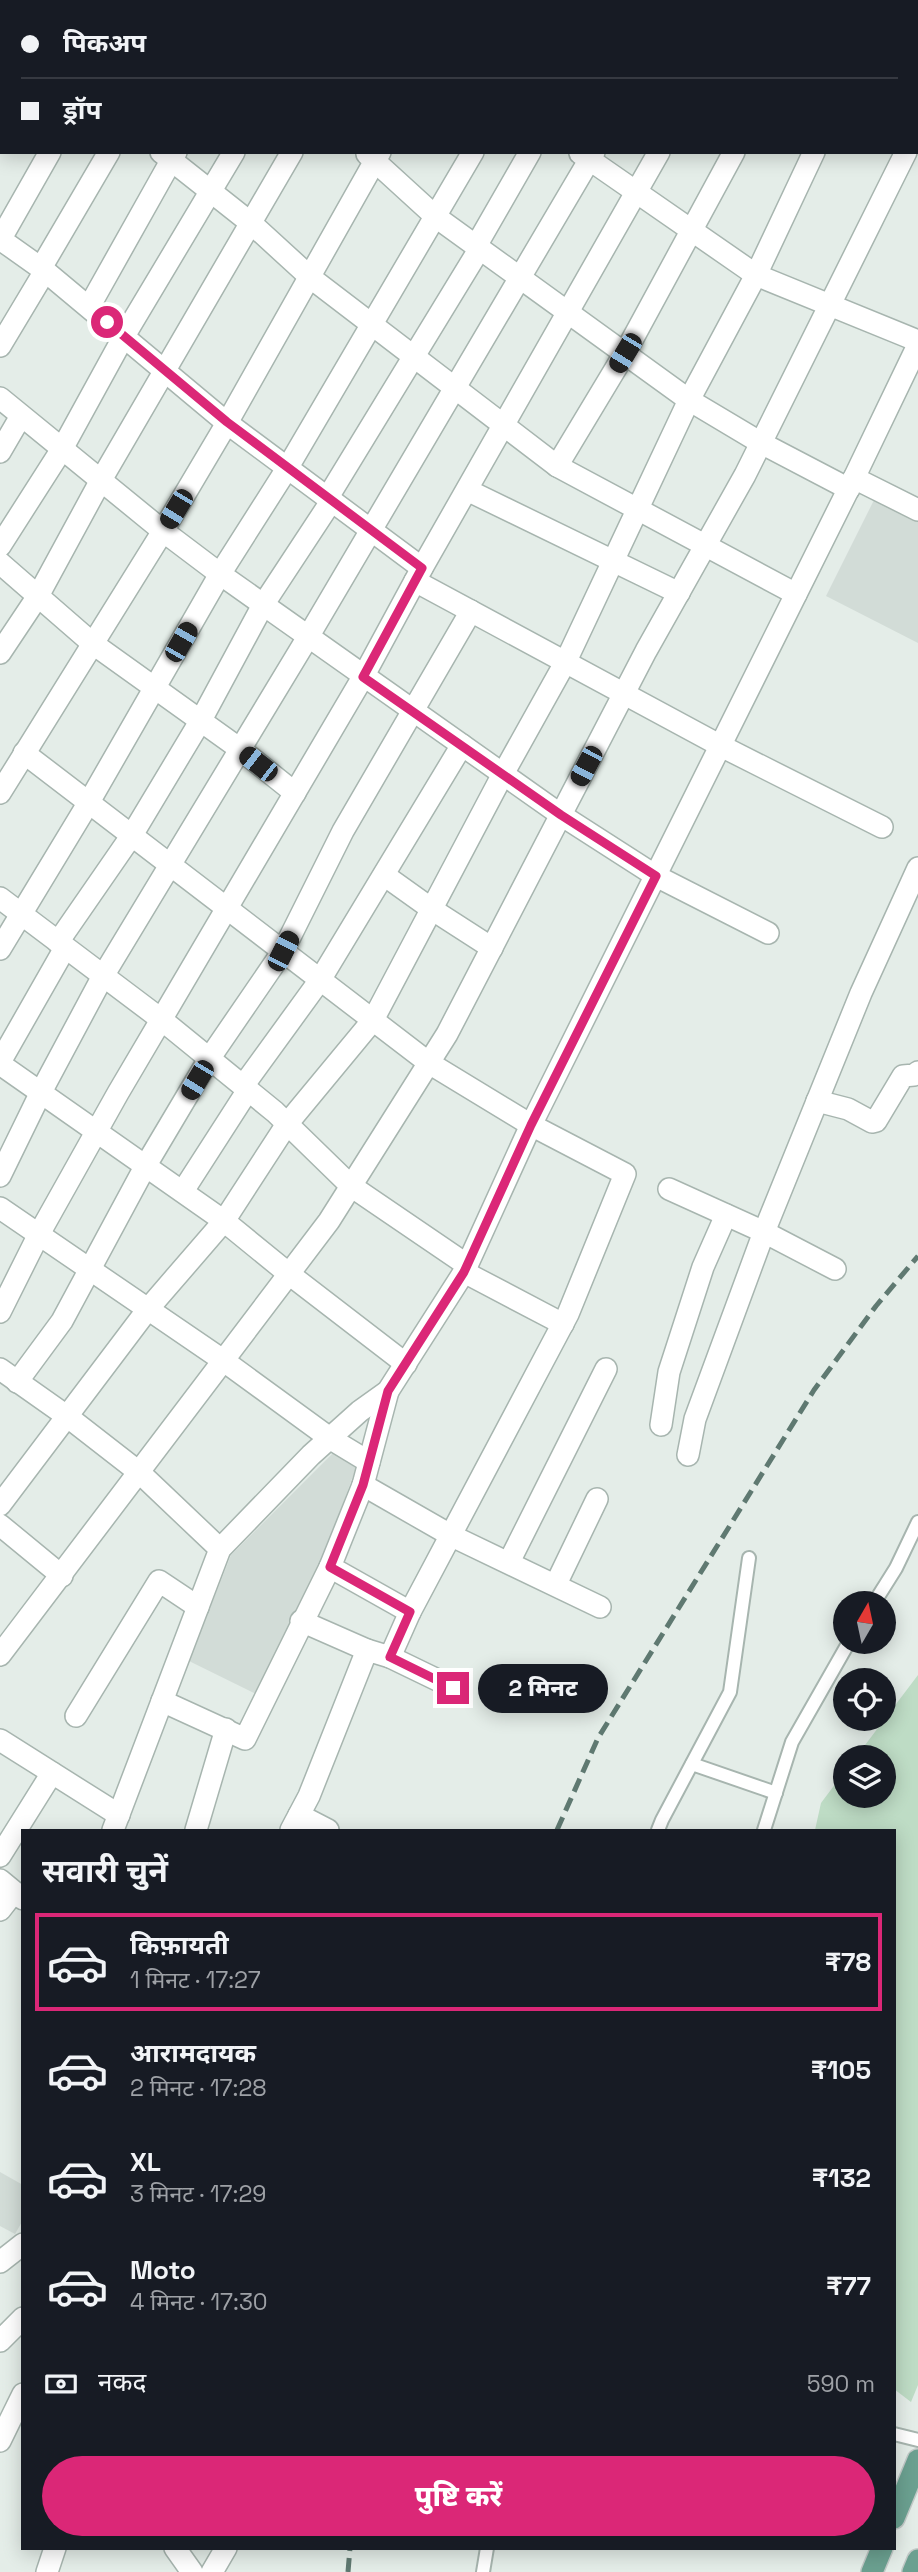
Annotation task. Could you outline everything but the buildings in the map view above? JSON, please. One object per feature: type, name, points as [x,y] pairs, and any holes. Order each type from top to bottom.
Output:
[{"type":"main road","points":[[896,2513],[918,2460]]},
{"type":"main road","points":[[872,2572],[881,2550]]},
{"type":"main road","points":[[913,2572],[918,2560]]},
{"type":"street","points":[[49,154],[0,240],[43,270],[227,422],[370,529],[419,575],[471,611],[720,746],[882,827]]},
{"type":"street","points":[[0,346],[108,154]]},
{"type":"street","points":[[0,546],[62,449],[124,336],[233,154]]},
{"type":"street","points":[[0,653],[38,596],[101,480],[291,154]]},
{"type":"street","points":[[0,949],[89,802],[220,574],[288,467],[472,154]]},
{"type":"street","points":[[406,1364],[224,1221],[0,1063],[61,945],[132,835],[201,720],[263,605],[330,499],[414,357],[529,154]]},
{"type":"street","points":[[0,1312],[39,1234],[97,1130],[363,677],[658,154]]},
{"type":"street","points":[[556,467],[625,353],[733,154]]},
{"type":"street","points":[[0,1505],[148,1309],[224,1221],[287,1124],[373,1020],[566,661],[689,400],[756,275],[813,154]]},
{"type":"street","points":[[0,1656],[329,1221],[447,1034],[624,694],[761,443],[905,154]]},
{"type":"street","points":[[89,307],[169,155],[252,224],[311,278],[556,467],[638,508],[796,594]]},
{"type":"street","points":[[0,793],[163,531],[227,422],[311,278],[373,155],[436,217],[689,400],[761,443],[918,510]]},
{"type":"street","points":[[0,1176],[103,976],[308,637],[587,155],[756,275],[918,343],[852,484],[531,1125],[465,1269],[388,1391],[363,1485],[330,1567],[245,1739],[162,1701]]},
{"type":"street","points":[[0,398],[220,574],[561,815],[656,876],[768,933]]},
{"type":"street","points":[[0,453],[22,416]]},
{"type":"street","points":[[467,490],[679,593]]},
{"type":"street","points":[[0,563],[92,643],[201,720],[295,793]]},
{"type":"street","points":[[17,1382],[62,1321],[146,1165],[209,1059],[283,951],[343,831],[471,611]]},
{"type":"street","points":[[183,1191],[245,1088],[320,979],[461,745]]},
{"type":"street","points":[[24,752],[429,1063],[531,1125],[625,1174],[563,1324],[410,1612],[390,1657]]},
{"type":"street","points":[[688,1455],[695,1419],[764,1232],[861,993],[918,868]]},
{"type":"street","points":[[384,875],[492,948]]},
{"type":"street","points":[[0,898],[162,1020],[245,1088],[351,1186],[465,1269],[563,1324]]},
{"type":"street","points":[[817,1101],[844,1108],[872,1122],[876,1121],[903,1076],[918,1072]]},
{"type":"street","points":[[669,1189],[764,1232],[835,1269]]},
{"type":"street","points":[[0,1208],[224,1361],[331,1439],[369,1462]]},
{"type":"street","points":[[661,1425],[669,1372],[703,1268],[726,1215]]},
{"type":"street","points":[[0,1369],[140,1473],[220,1549]]},
{"type":"street","points":[[509,1562],[606,1369]]},
{"type":"street","points":[[0,1740],[52,1773],[116,1823],[220,1549],[311,1455],[360,1411],[388,1391]]},
{"type":"street","points":[[363,1485],[452,1535],[600,1607]]},
{"type":"street","points":[[556,1584],[597,1499]]},
{"type":"street","points":[[0,1525],[61,1576]]},
{"type":"street","points":[[330,1567],[410,1612]]},
{"type":"street","points":[[76,1716],[159,1581],[198,1607]]},
{"type":"street","points":[[301,1622],[390,1657],[453,1688]]},
{"type":"street","points":[[323,1829],[295,1823],[367,1650]]},
{"type":"street","points":[[196,1829],[226,1729]]},
{"type":"street","points":[[0,1856],[52,1773]]},
{"type":"street","points":[[0,1910],[12,1890]]},
{"type":"street","points":[[0,2262],[21,2246]]},
{"type":"street","points":[[0,2341],[21,2320]]},
{"type":"street","points":[[0,2441],[21,2398]]},
{"type":"street","points":[[47,2572],[54,2550]]},
{"type":"street","points":[[176,2550],[192,2572]]},
{"type":"street","points":[[212,2572],[225,2550]]},
{"type":"lane","points":[[882,1591],[918,1522]]},
{"type":"lane","points":[[659,1829],[730,1692],[749,1558]]},
{"type":"lane","points":[[764,1829],[792,1742],[842,1654]]},
{"type":"lane","points":[[692,1764],[776,1793]]},
{"type":"lane","points":[[896,2434],[918,2440]]},
{"type":"lane","points":[[483,2572],[487,2550]]},
{"type":"shaded area","points":[[876,496],[918,516],[918,643],[826,596]]},
{"type":"shaded area","points":[[333,1453],[356,1468],[328,1544],[260,1696],[189,1661],[231,1555]]},
{"type":"shaded area","points":[[0,2172],[21,2184],[21,2224],[15,2234],[0,2226]]},
{"type":"green space","points":[[918,1675],[918,2385],[911,2402],[896,2391],[896,1829],[815,1829],[821,1803],[833,1787],[833,1808],[896,1808],[896,1745],[865,1745],[876,1731],[896,1731],[896,1704]]},
{"type":"railway","points":[[557,1829],[598,1738],[814,1390],[876,1306],[918,1256]]},
{"type":"railway","points":[[348,2572],[350,2550]]},
{"type":"route","points":[[107,322],[227,422],[422,568],[363,677],[561,815],[656,876],[531,1125],[464,1272],[388,1391],[363,1485],[330,1567],[410,1612],[390,1657],[453,1688]]}]
